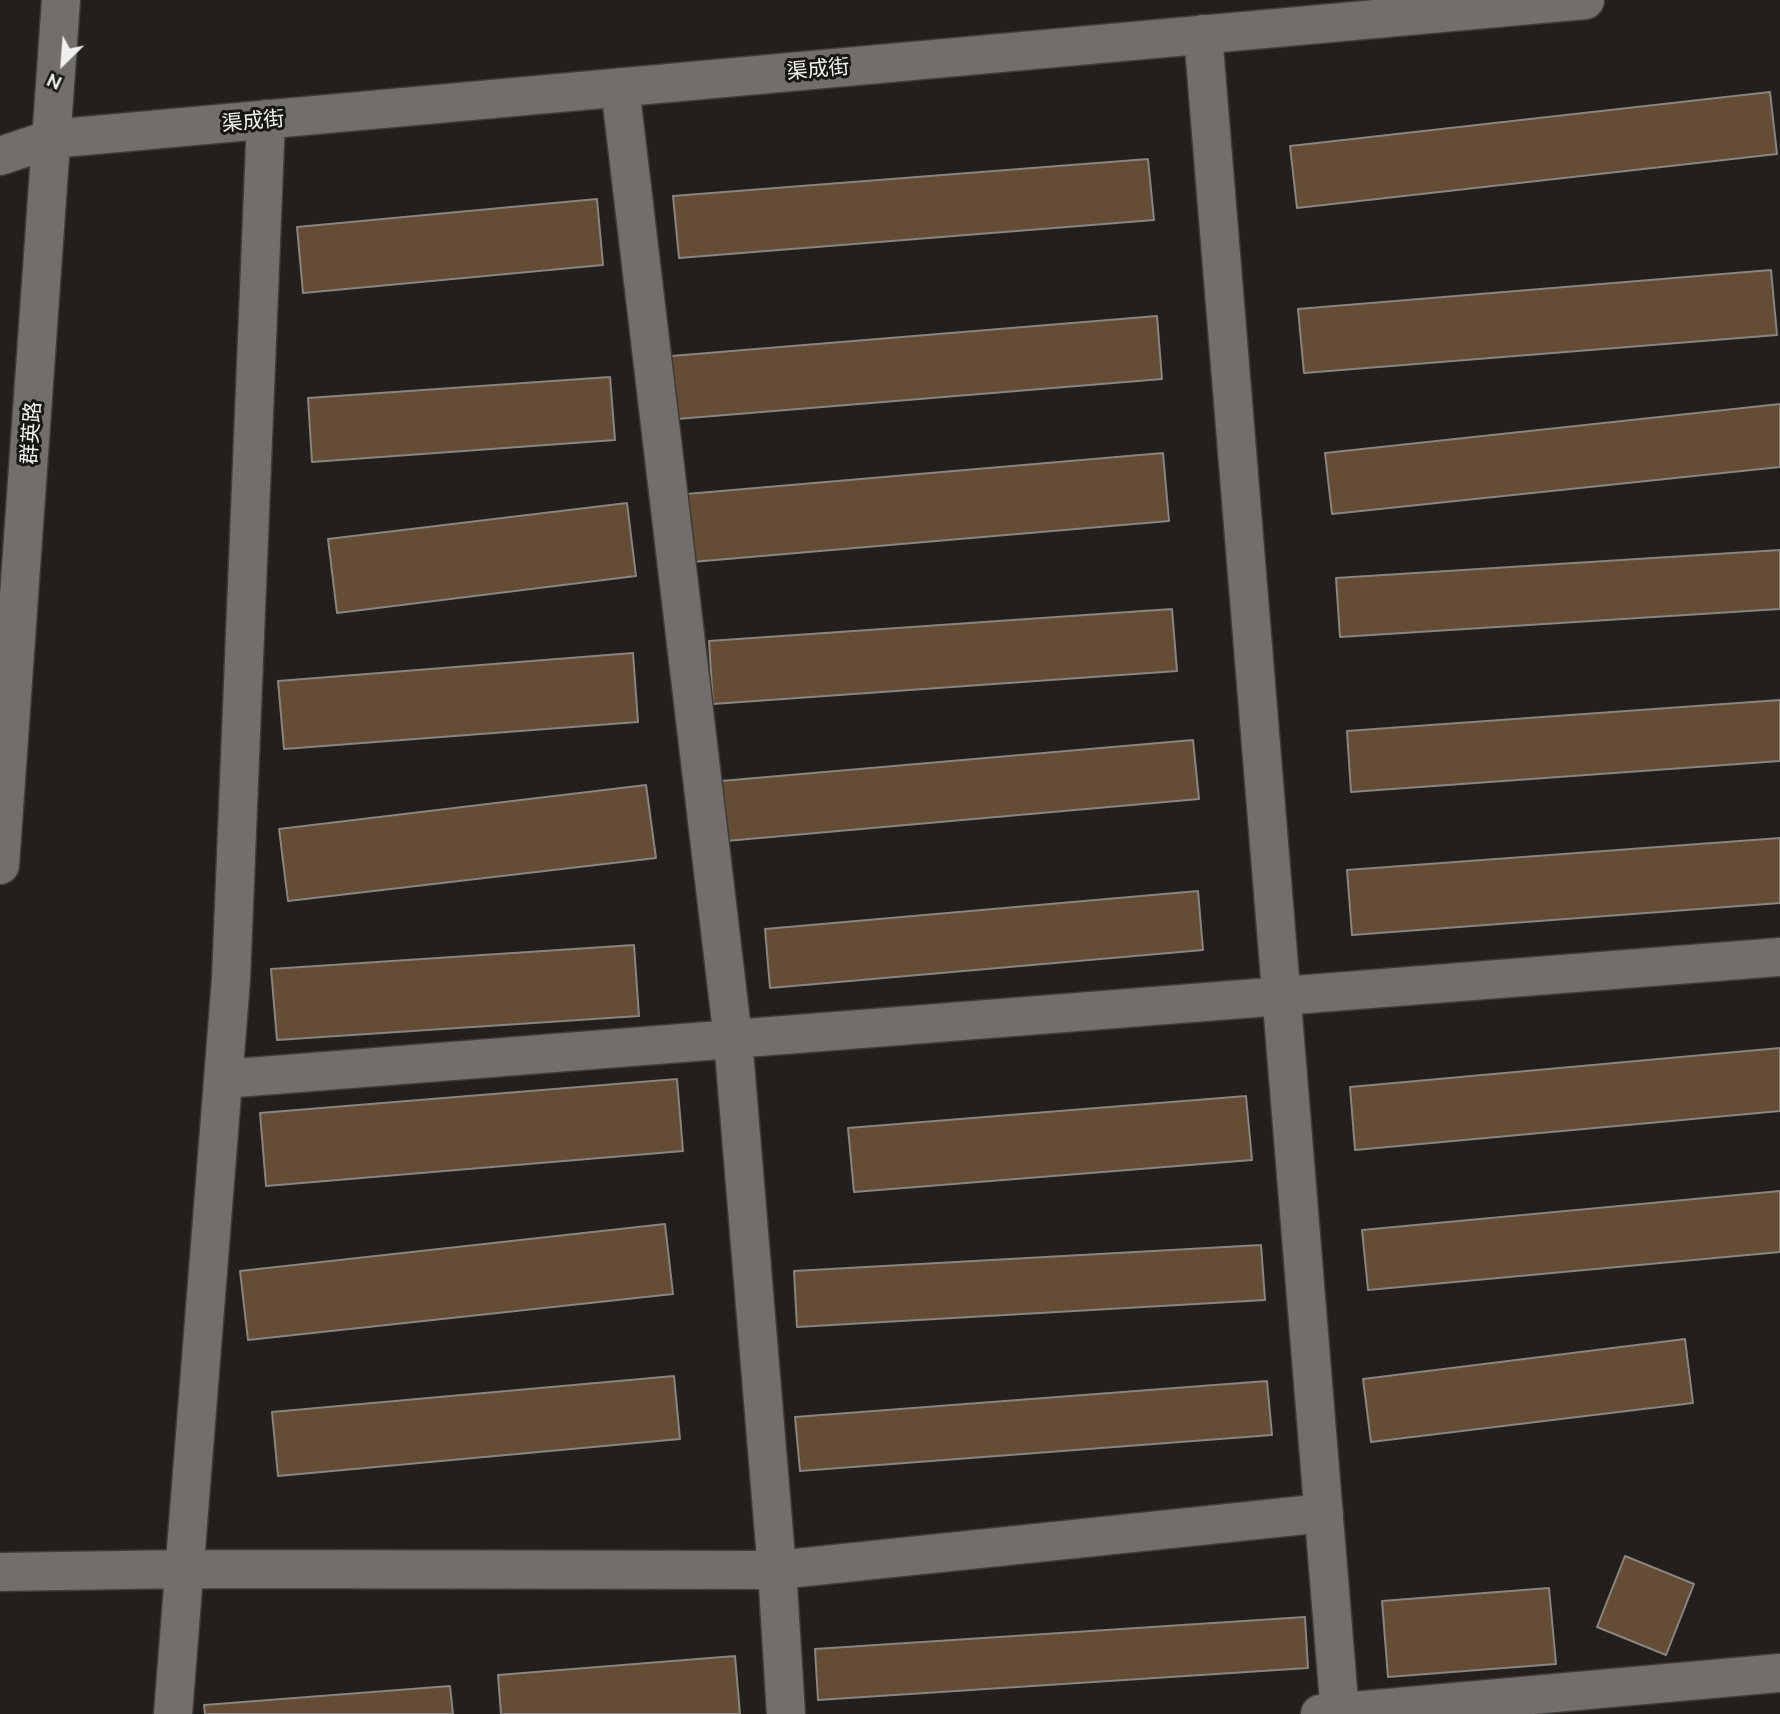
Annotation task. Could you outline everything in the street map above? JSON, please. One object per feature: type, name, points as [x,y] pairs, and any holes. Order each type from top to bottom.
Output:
[{"type":"street","name":"群英路","points":[[0,865],[61,0]]},
{"type":"street","name":"渠成街","points":[[0,156],[51,139],[1585,0]]},
{"type":"street","points":[[1203,34],[1324,1513],[1333,1713],[1780,1673]]},
{"type":"street","points":[[620,87],[733,1039],[777,1570],[786,1714]]},
{"type":"street","points":[[173,1714],[232,965],[267,119]]},
{"type":"street","points":[[223,1079],[1780,957]]},
{"type":"street","points":[[0,1572],[184,1569],[777,1570],[1324,1513]]},
{"type":"building","points":[[1770,92],[1777,154],[1297,208],[1290,146]]},
{"type":"building","points":[[1148,159],[1154,220],[679,258],[673,196]]},
{"type":"building","points":[[597,199],[603,265],[303,293],[297,227]]},
{"type":"building","points":[[1771,270],[1777,335],[1304,373],[1298,309]]},
{"type":"building","points":[[1157,316],[1162,379],[677,419],[671,356]]},
{"type":"building","points":[[610,377],[615,440],[312,462],[308,398]]},
{"type":"building","points":[[1780,404],[1780,467],[1332,514],[1325,453]]},
{"type":"building","points":[[1163,453],[1169,521],[692,562],[686,494]]},
{"type":"building","points":[[627,503],[636,576],[337,613],[328,539]]},
{"type":"building","points":[[1780,550],[1780,609],[1340,637],[1336,578]]},
{"type":"building","points":[[1172,609],[1177,671],[713,704],[709,641]]},
{"type":"building","points":[[633,653],[638,722],[284,749],[278,681]]},
{"type":"building","points":[[1780,700],[1780,761],[1351,792],[1347,731]]},
{"type":"building","points":[[1193,740],[1199,799],[726,841],[721,781]]},
{"type":"building","points":[[646,785],[656,858],[288,901],[279,829]]},
{"type":"building","points":[[1780,838],[1780,903],[1352,935],[1347,870]]},
{"type":"building","points":[[1198,891],[1203,950],[770,988],[765,929]]},
{"type":"building","points":[[634,945],[639,1016],[277,1040],[271,969]]},
{"type":"building","points":[[1780,1048],[1780,1111],[1355,1150],[1350,1087]]},
{"type":"building","points":[[677,1079],[683,1151],[266,1186],[260,1113]]},
{"type":"building","points":[[1246,1096],[1252,1160],[854,1192],[848,1128]]},
{"type":"building","points":[[1780,1191],[1780,1252],[1368,1290],[1362,1230]]},
{"type":"building","points":[[665,1224],[673,1294],[248,1340],[240,1271]]},
{"type":"building","points":[[1261,1245],[1265,1300],[797,1327],[794,1271]]},
{"type":"building","points":[[1685,1339],[1693,1403],[1371,1442],[1363,1379]]},
{"type":"building","points":[[674,1376],[680,1439],[278,1476],[272,1412]]},
{"type":"building","points":[[1267,1381],[1272,1435],[800,1471],[795,1417]]},
{"type":"building","points":[[1625,1556],[1694,1584],[1666,1655],[1597,1627]]},
{"type":"building","points":[[1549,1588],[1556,1664],[1388,1677],[1382,1601]]},
{"type":"building","points":[[1305,1617],[1308,1668],[818,1700],[815,1649]]},
{"type":"building","points":[[735,1656],[740,1714],[501,1714],[498,1675]]},
{"type":"building","points":[[450,1686],[453,1714],[205,1714],[204,1705]]}]
